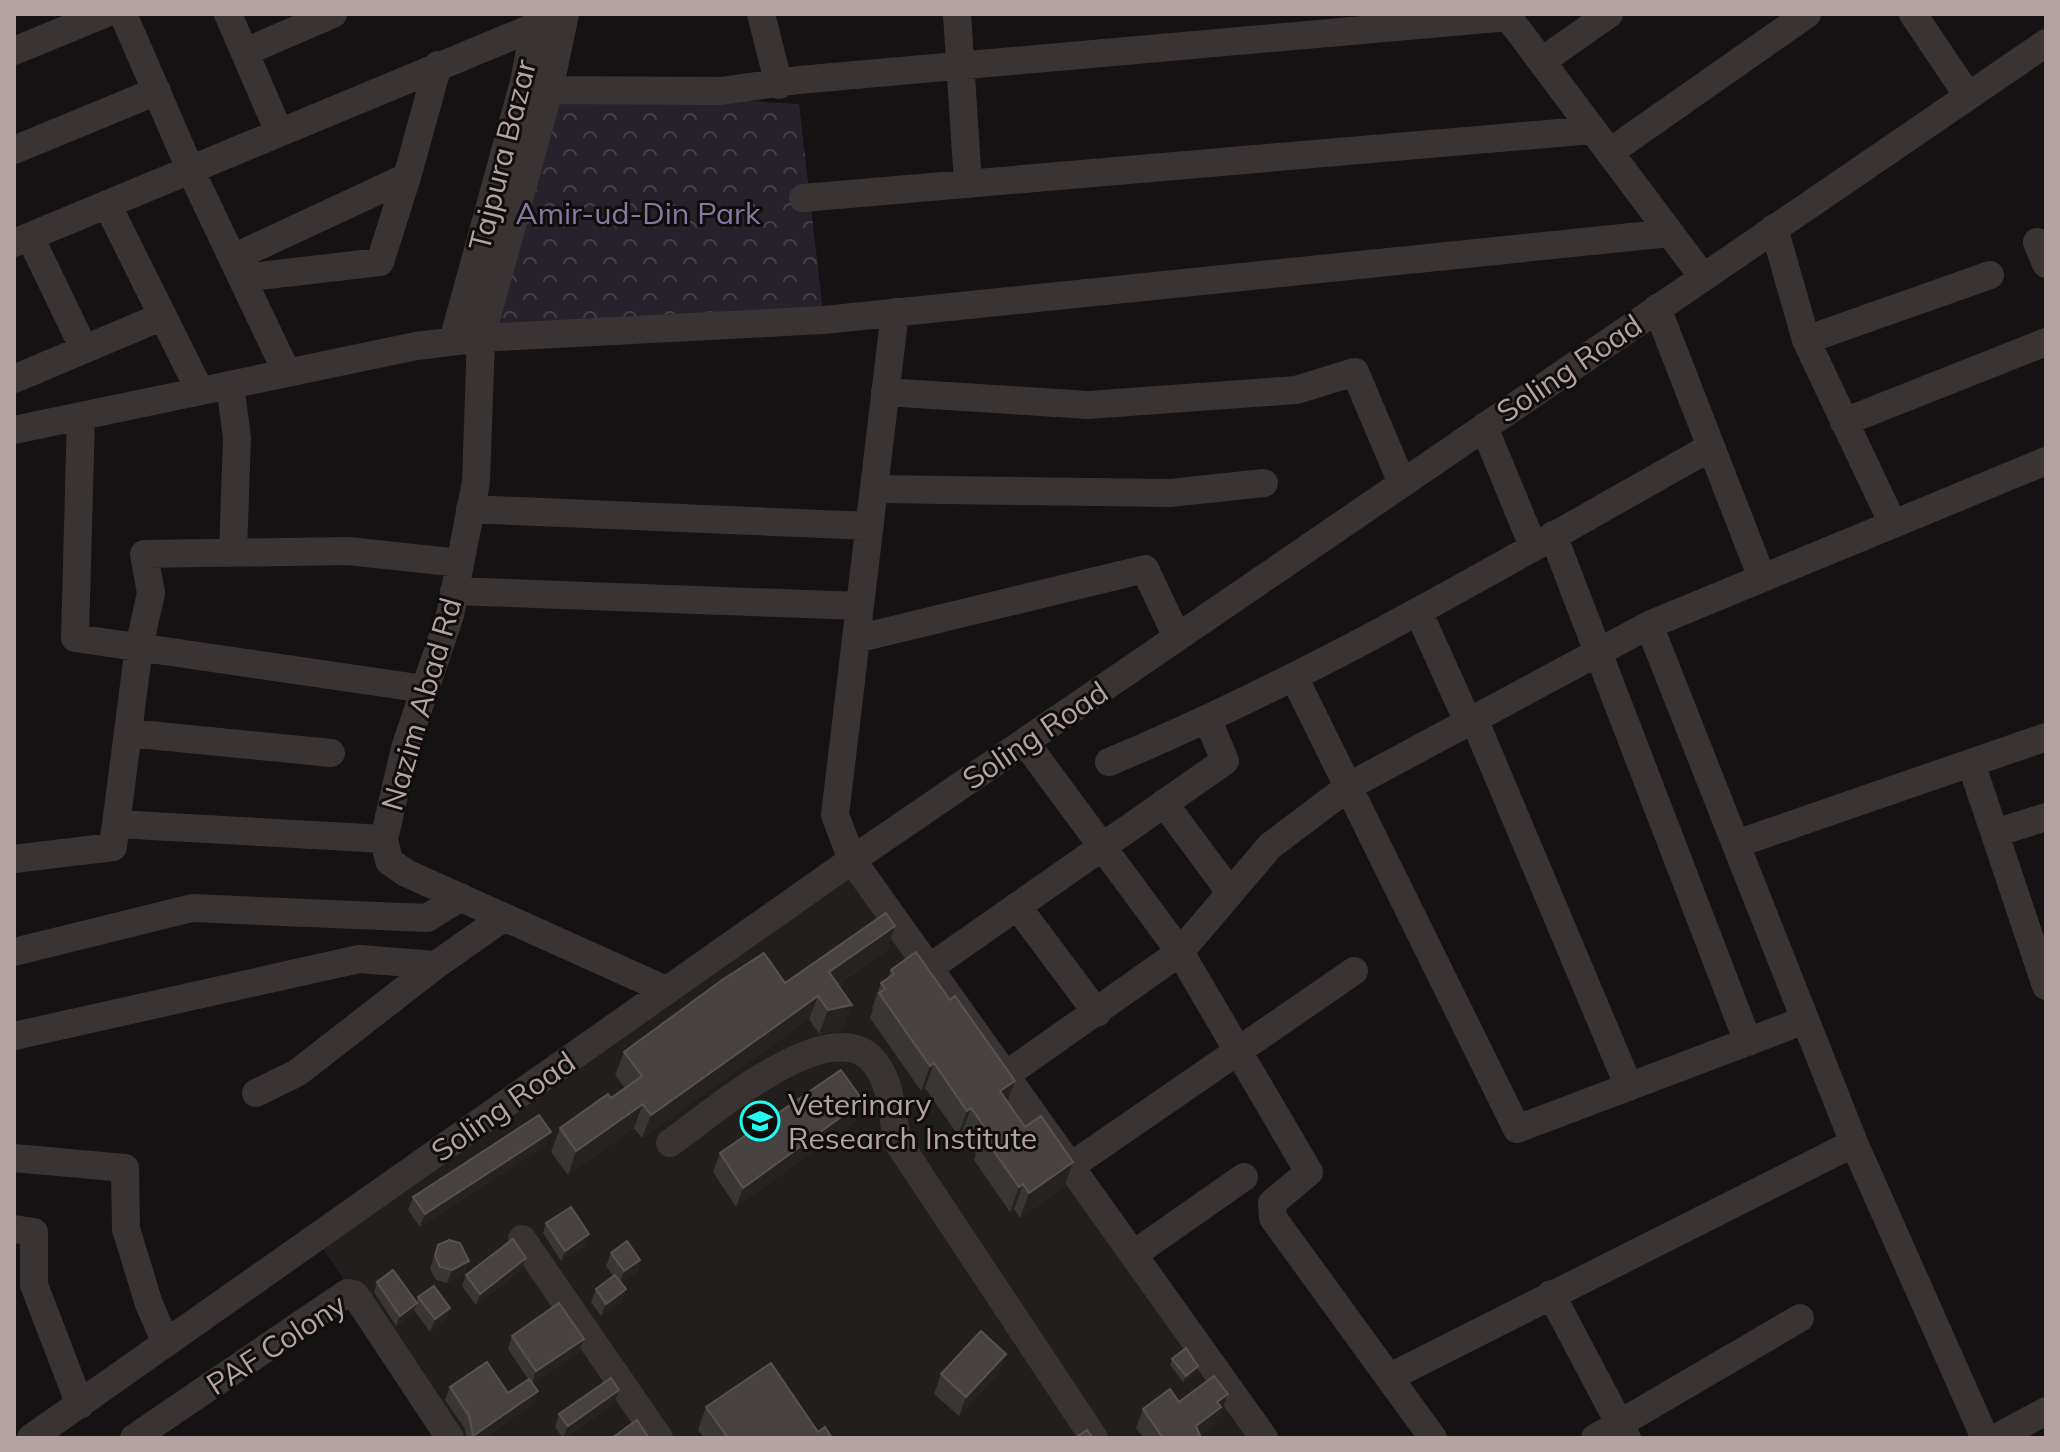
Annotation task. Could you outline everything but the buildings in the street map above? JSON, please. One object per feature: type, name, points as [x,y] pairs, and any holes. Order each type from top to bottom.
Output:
[{"type":"street","points":[[14,51],[104,14]]},
{"type":"street","points":[[123,14],[190,169],[287,373]]},
{"type":"street","points":[[228,14],[279,132]]},
{"type":"street","points":[[245,52],[333,14]]},
{"type":"street","name":"Tajpura Bazar","points":[[467,340],[536,86],[565,14]]},
{"type":"street","points":[[761,14],[779,85]]},
{"type":"street","points":[[957,14],[968,184]]},
{"type":"street","points":[[1542,61],[1609,14]]},
{"type":"street","points":[[803,198],[1602,141],[1807,14]]},
{"type":"street","points":[[1913,14],[1968,96]]},
{"type":"street","points":[[536,86],[721,91],[1508,15],[1703,277]]},
{"type":"street","points":[[84,349],[22,240],[438,65],[535,20]]},
{"type":"street","name":"Tajpura Bazar","points":[[535,20],[536,86]]},
{"type":"street","name":"Soling Road","points":[[31,1438],[852,860],[2046,43]]},
{"type":"street","points":[[237,268],[380,262],[438,65]]},
{"type":"street","points":[[14,150],[157,91]]},
{"type":"street","points":[[237,268],[407,177]]},
{"type":"street","points":[[107,204],[200,391]]},
{"type":"street","points":[[1774,228],[1806,340],[1893,524]]},
{"type":"street","points":[[14,430],[287,373],[467,340],[824,320],[1670,233]]},
{"type":"street","points":[[1806,340],[1990,275]]},
{"type":"street","points":[[1657,308],[1762,578]]},
{"type":"street","points":[[895,312],[835,815],[852,860],[1264,1438]]},
{"type":"street","points":[[14,379],[163,316]]},
{"type":"street","name":"Nazim Abad Rd","points":[[467,340],[476,482],[454,591],[405,748],[384,839],[389,861],[406,873],[666,990]]},
{"type":"street","points":[[1844,422],[2046,342]]},
{"type":"street","points":[[885,392],[1088,405],[1296,390],[1355,372],[1402,483]]},
{"type":"street","points":[[230,385],[237,438],[233,553]]},
{"type":"street","points":[[81,416],[75,638],[425,689]]},
{"type":"street","points":[[1484,427],[1598,652],[1748,1042]]},
{"type":"street","points":[[1109,762],[1208,720],[1294,677],[1711,447]]},
{"type":"street","points":[[1006,1075],[1180,952],[1270,846],[1351,785],[1649,625],[2046,461]]},
{"type":"street","points":[[874,489],[1170,493],[1264,483]]},
{"type":"street","points":[[470,509],[869,526]]},
{"type":"street","points":[[14,859],[113,847],[139,647],[151,593],[144,554],[348,551],[460,563]]},
{"type":"street","points":[[856,639],[1145,569],[1177,637]]},
{"type":"street","points":[[454,591],[860,606]]},
{"type":"street","points":[[1418,611],[1471,720],[1629,1087]]},
{"type":"street","points":[[1649,625],[1854,1143],[1985,1438]]},
{"type":"street","points":[[1294,677],[1351,785],[1513,1126],[1520,1130],[1805,1020]]},
{"type":"street","points":[[929,968],[1225,761],[1208,720]]},
{"type":"street","points":[[128,733],[331,753]]},
{"type":"street","points":[[1736,844],[2046,737]]},
{"type":"street","points":[[1025,742],[1180,952],[1237,1049],[1309,1172],[1272,1203],[1273,1218],[1392,1376],[1433,1438]]},
{"type":"street","points":[[1971,763],[1995,833],[2036,922],[2046,986]]},
{"type":"street","points":[[1164,803],[1230,892]]},
{"type":"street","points":[[1995,833],[2046,817]]},
{"type":"street","points":[[116,824],[384,839]]},
{"type":"street","points":[[14,952],[192,908],[427,918],[461,897]]},
{"type":"street","points":[[1017,906],[1097,1013]]},
{"type":"street","points":[[256,1093],[297,1073],[436,965],[504,917]]},
{"type":"street","points":[[14,1036],[359,959],[436,965]]},
{"type":"street","points":[[1071,1166],[1354,971]]},
{"type":"street","points":[[670,1143],[785,1064],[814,1050],[853,1046],[866,1054],[877,1066],[886,1090],[897,1141],[1088,1436]]},
{"type":"street","points":[[1392,1376],[1854,1143]]},
{"type":"street","points":[[14,1158],[125,1168],[126,1229],[149,1304],[166,1343]]},
{"type":"street","points":[[1134,1254],[1244,1177]]},
{"type":"street","points":[[14,1229],[34,1232],[34,1285],[80,1405]]},
{"type":"street","points":[[522,1239],[659,1438]]},
{"type":"street","name":"PAF Colony","points":[[134,1438],[347,1293],[354,1294],[360,1302],[450,1438]]},
{"type":"street","points":[[1551,1294],[1623,1431]]},
{"type":"street","points":[[1595,1438],[1623,1431],[1800,1318]]},
{"type":"street","points":[[1996,1438],[2046,1411]]},
{"type":"shaded area","name":"Veterinary Research Institute","points":[[852,860],[1264,1438],[456,1438],[315,1238]]},
{"type":"green space","name":"Amir-ud-Din Park","points":[[549,90],[799,104],[824,320],[481,338]]},
{"type":"place","name":"Veterinary Research Institute","points":[[760,1121]]}]
